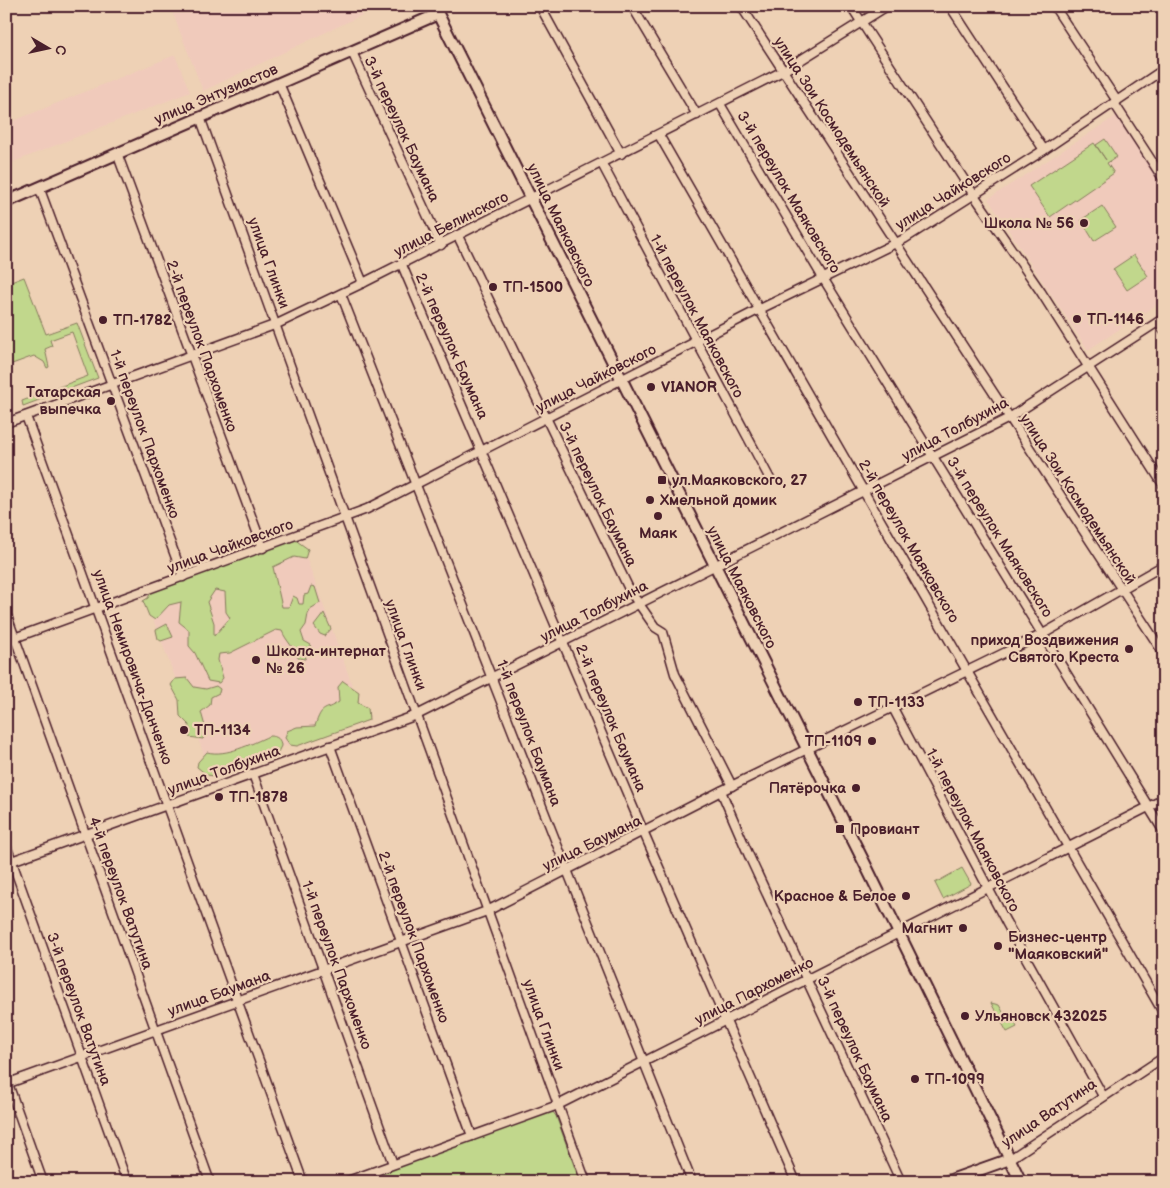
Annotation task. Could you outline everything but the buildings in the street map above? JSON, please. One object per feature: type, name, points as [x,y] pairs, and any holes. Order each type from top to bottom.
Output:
[{"type":"street","points":[[540,6],[621,154]]},
{"type":"street","points":[[632,6],[698,115]]},
{"type":"street","name":"улица Зои Космодемьянской","points":[[741,6],[894,244],[1164,654]]},
{"type":"street","points":[[851,6],[974,195],[1004,235],[1164,486]]},
{"type":"street","name":"улица Белинского","points":[[6,423],[277,324],[363,284],[783,72],[887,6]]},
{"type":"street","points":[[950,6],[1044,150]]},
{"type":"street","points":[[1054,6],[1164,180]]},
{"type":"street","name":"улица Энтузиастов","points":[[6,202],[352,52],[436,10]]},
{"type":"street","name":"улица Маяковского","points":[[436,10],[1022,1182]]},
{"type":"street","name":"3-й переулок Баумана","points":[[352,52],[440,245]]},
{"type":"street","name":"улица Чайковского","points":[[6,641],[347,518],[417,484],[546,420],[760,309],[894,244],[1044,150],[1164,70]]},
{"type":"street","points":[[279,83],[363,284]]},
{"type":"street","name":"3-й переулок Маяковского","points":[[720,104],[823,278],[1164,832]]},
{"type":"street","name":"улица Глинки","points":[[200,117],[277,324],[586,1182]]},
{"type":"street","name":"2-й переулок Маяковского","points":[[659,134],[1164,1014]]},
{"type":"street","name":"2-й переулок Пархоменко","points":[[117,153],[190,357],[263,548]]},
{"type":"street","name":"1-й переулок Маяковского","points":[[602,164],[770,480]]},
{"type":"street","name":"1-й переулок Пархоменко","points":[[39,187],[183,577]]},
{"type":"street","name":"3-й переулок Баумана","points":[[458,236],[546,420],[638,604],[656,627],[663,632],[675,674],[732,786]]},
{"type":"street","name":"2-й переулок Баумана","points":[[402,265],[564,641],[644,833],[796,1182]]},
{"type":"street","name":"1-й переулок Баумана","points":[[341,294],[567,870],[646,1061],[692,1182]]},
{"type":"street","points":[[1161,320],[1164,331]]},
{"type":"street","name":"улица Толбухина","points":[[9,862],[417,715],[714,565],[865,492],[1009,418],[1161,320]]},
{"type":"street","name":"улица Немировича-Данченко","points":[[26,416],[169,805],[303,1182]]},
{"type":"street","name":"улица Баумана","points":[[7,1082],[82,1057],[487,911],[644,833],[721,791],[808,751],[1043,634],[1164,565]]},
{"type":"street","name":"4-й переулок Ватутина","points":[[6,613],[210,1182]]},
{"type":"street","name":"1-й переулок Маяковского","points":[[893,708],[988,889],[1103,1096]]},
{"type":"street","name":"2-й переулок Пархоменко","points":[[330,746],[472,1136]]},
{"type":"street","name":"1-й переулок Пархоменко","points":[[253,774],[393,1164]]},
{"type":"street","name":"3-й переулок Баумана","points":[[721,791],[750,858],[900,1182]]},
{"type":"street","name":"улица Пархоменко","points":[[345,1182],[558,1105],[1164,799]]},
{"type":"street","name":"3-й переулок Ватутина","points":[[6,845],[9,862],[127,1182]]},
{"type":"street","name":"улица Ватутина","points":[[945,1182],[1010,1159],[1164,1057]]},
{"type":"street","points":[[7,1082],[43,1182]]},
{"type":"shaded area","points":[[170,6],[381,6],[203,91]]},
{"type":"shaded area","points":[[175,55],[190,92],[6,165],[6,124]]},
{"type":"shaded area","name":"Школа № 56","points":[[1116,116],[1164,189],[1164,300],[1088,350],[988,199]]},
{"type":"shaded area","name":"Школа-интернат № 26","points":[[302,546],[364,718],[211,773],[147,603]]},
{"type":"green space","points":[[1105,139],[1117,157],[1107,163],[1114,173],[1050,217],[1029,186],[1094,143],[1106,160],[1096,145]]},
{"type":"green space","points":[[1102,206],[1116,227],[1094,241],[1081,220]]},
{"type":"green space","points":[[1134,255],[1148,276],[1127,290],[1113,269]]},
{"type":"green space","points":[[24,277],[46,334],[77,323],[98,378],[23,406],[22,401],[88,376],[72,332],[50,340],[52,346],[45,349],[49,367],[47,368],[44,362],[34,356],[12,364],[6,369],[6,284]]},
{"type":"green space","points":[[294,539],[308,549],[305,559],[294,557],[273,567],[282,607],[289,607],[293,596],[297,598],[299,604],[303,604],[304,595],[308,594],[311,586],[315,587],[320,603],[310,609],[306,625],[301,632],[304,641],[311,645],[305,659],[298,658],[282,631],[276,630],[230,653],[219,654],[218,660],[223,678],[219,683],[208,681],[195,653],[189,646],[189,630],[179,622],[181,602],[169,605],[155,620],[149,616],[143,601],[148,598],[151,592]],"holes":[[[215,590],[225,592],[226,612],[230,618],[214,636],[214,623],[207,602]]]},
{"type":"green space","points":[[324,613],[331,629],[325,636],[320,634],[314,626]]},
{"type":"green space","points":[[167,624],[173,637],[161,641],[158,639],[156,630]]},
{"type":"green space","points":[[187,678],[194,687],[206,689],[216,686],[220,689],[219,693],[211,697],[210,705],[201,712],[206,730],[203,739],[189,737],[189,725],[180,716],[179,700],[171,685],[175,679]]},
{"type":"green space","points":[[343,681],[359,692],[358,703],[368,708],[369,720],[297,746],[290,745],[285,738],[287,731],[297,727],[315,726],[321,712],[339,702],[338,687]]},
{"type":"green space","points":[[269,736],[276,737],[279,740],[281,746],[278,752],[214,776],[207,775],[197,767],[198,762],[207,752],[222,753],[230,751]]},
{"type":"green space","points":[[962,868],[971,884],[943,899],[935,883]]},
{"type":"green space","points":[[991,1003],[999,1005],[1007,1019],[1011,1017],[1017,1027],[1007,1032]]},
{"type":"green space","points":[[552,1111],[556,1116],[580,1182],[353,1182]]},
{"type":"place","name":"Школа № 56","points":[[1084,223]]},
{"type":"place","name":"ТП-1500","points":[[493,287]]},
{"type":"place","name":"ТП-1146","points":[[1077,319]]},
{"type":"place","name":"ТП-1782","points":[[103,320]]},
{"type":"place","name":"VIANOR","points":[[651,387]]},
{"type":"place","name":"Татарская выпечка","points":[[111,401]]},
{"type":"place","name":"ул.Маяковского, 27","points":[[662,480]]},
{"type":"place","name":"Хмельной домик","points":[[650,500]]},
{"type":"place","name":"Маяк","points":[[658,516]]},
{"type":"place","name":"приход Воздвижения Святого Креста","points":[[1129,649]]},
{"type":"place","name":"Школа-интернат № 26","points":[[256,660]]},
{"type":"place","name":"ТП-1133","points":[[858,702]]},
{"type":"place","name":"ТП-1134","points":[[184,730]]},
{"type":"place","name":"ТП-1109","points":[[872,741]]},
{"type":"place","name":"Пятёрочка","points":[[856,788]]},
{"type":"place","name":"ТП-1878","points":[[219,797]]},
{"type":"place","name":"Провиант","points":[[840,829]]},
{"type":"place","name":"Красное & Белое","points":[[906,896]]},
{"type":"place","name":"Магнит","points":[[963,928]]},
{"type":"place","name":"Бизнес-центр \"Маяковский\"","points":[[998,946]]},
{"type":"place","name":"Ульяновск 432025","points":[[965,1016]]},
{"type":"place","name":"ТП-1099","points":[[915,1079]]}]
